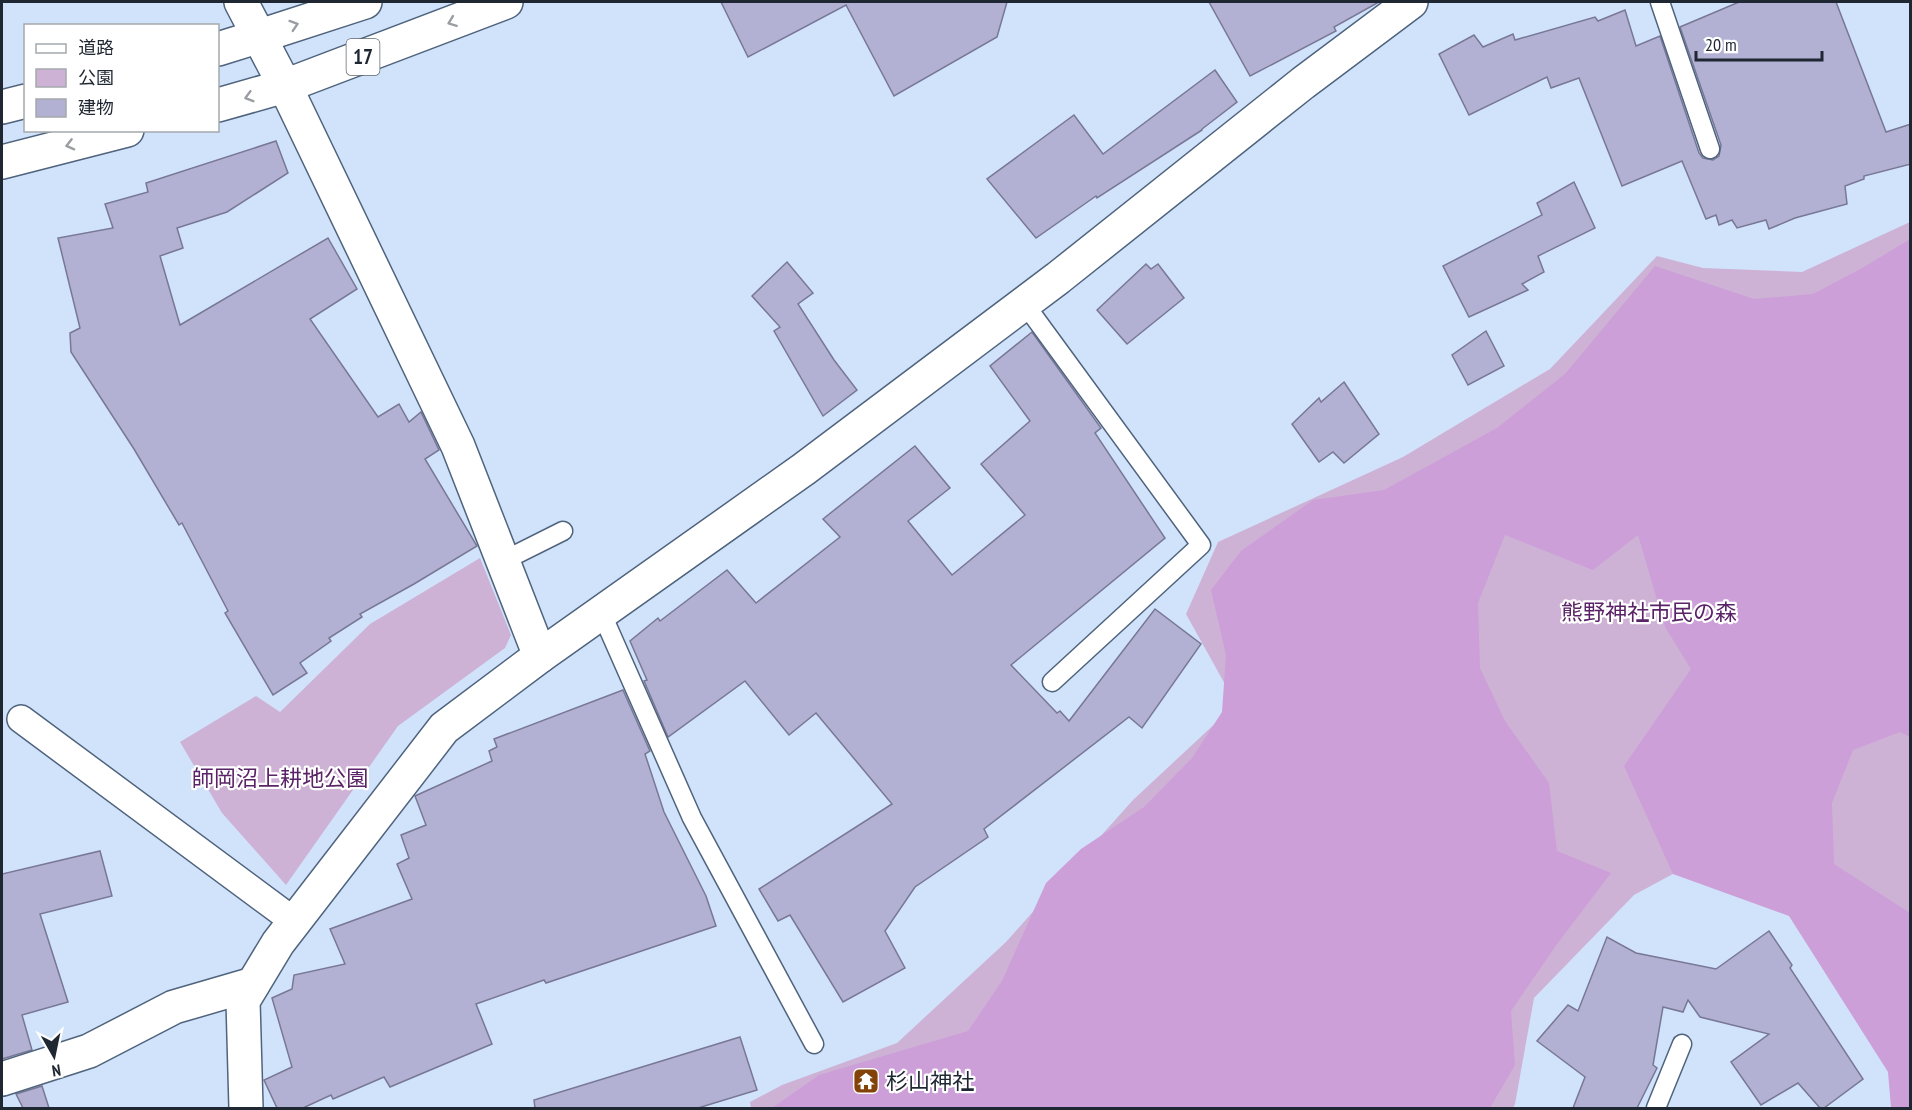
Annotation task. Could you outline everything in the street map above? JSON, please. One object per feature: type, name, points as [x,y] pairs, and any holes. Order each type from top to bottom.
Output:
[{"type":"street","points":[[241,2],[285,86],[458,447],[540,656]]},
{"type":"street","name":"17","points":[[219,49],[365,2]]},
{"type":"street","name":"17","points":[[219,105],[285,86],[506,2]]},
{"type":"street","points":[[246,1108],[243,1001],[278,943],[444,728],[601,612],[804,469],[1024,303],[1303,83],[1411,2]]},
{"type":"street","points":[[2,107],[24,102]]},
{"type":"street","points":[[2,162],[119,132]]},
{"type":"street","points":[[21,719],[295,922]]},
{"type":"street","points":[[2,1079],[89,1051],[174,1008],[253,984]]},
{"type":"lane","points":[[1660,2],[1710,149]]},
{"type":"lane","points":[[1024,303],[1201,544],[1052,682]]},
{"type":"lane","points":[[503,561],[563,531]]},
{"type":"lane","points":[[601,612],[692,818],[814,1044]]},
{"type":"lane","points":[[1656,1108],[1682,1044]]},
{"type":"green space","name":"熊野神社市民の森","points":[[1910,222],[1910,1065],[1818,932],[1723,876],[1684,868],[1634,895],[1534,998],[1513,1108],[751,1108],[750,1102],[782,1085],[897,1043],[1006,942],[1133,800],[1236,704],[1186,614],[1218,542],[1403,457],[1550,369],[1657,256],[1703,268],[1802,272]]},
{"type":"green space","name":"師岡沼上耕地公園","points":[[480,558],[511,635],[505,648],[398,726],[286,885],[222,813],[180,742],[256,696],[280,712],[370,624]]},
{"type":"shaded area","name":"熊野神社市民の森","points":[[1910,239],[1910,737],[1900,732],[1853,750],[1832,803],[1834,864],[1910,913],[1910,1108],[1891,1108],[1888,1072],[1789,916],[1673,874],[1624,766],[1691,669],[1665,627],[1638,535],[1593,570],[1505,535],[1478,603],[1480,668],[1505,721],[1549,783],[1557,851],[1611,873],[1557,944],[1511,1011],[1515,1065],[1490,1108],[772,1108],[819,1075],[968,1031],[1002,981],[1046,883],[1081,849],[1144,807],[1192,758],[1222,712],[1226,655],[1211,590],[1241,551],[1313,500],[1384,490],[1497,428],[1565,374],[1655,266],[1754,299],[1813,294]]},
{"type":"building","points":[[721,2],[1007,2],[997,37],[894,96],[846,5],[748,57]]},
{"type":"building","points":[[1209,2],[1379,2],[1334,27],[1336,31],[1250,76]]},
{"type":"building","points":[[1739,2],[1836,2],[1886,132],[1911,124],[1911,164],[1864,176],[1864,179],[1845,186],[1847,204],[1795,218],[1769,229],[1766,220],[1737,228],[1732,220],[1719,225],[1716,215],[1706,219],[1682,161],[1622,186],[1579,78],[1551,88],[1547,77],[1469,115],[1439,54],[1474,35],[1483,47],[1513,34],[1515,40],[1595,17],[1598,21],[1625,10],[1636,46],[1660,36],[1699,153],[1703,158],[1713,160],[1719,156],[1721,145],[1680,27]]},
{"type":"building","points":[[1215,70],[1237,102],[1202,130],[1097,198],[1096,196],[1036,238],[987,179],[1074,115],[1103,154]]},
{"type":"building","points":[[276,141],[288,173],[227,212],[177,228],[183,248],[160,256],[180,325],[328,238],[357,289],[310,319],[378,417],[399,404],[409,422],[421,412],[439,450],[425,459],[477,546],[360,614],[362,617],[329,638],[331,641],[300,663],[307,673],[273,695],[225,613],[228,611],[182,523],[179,525],[134,449],[71,352],[70,333],[80,328],[58,238],[113,228],[105,204],[148,192],[146,183]]},
{"type":"building","points":[[1574,182],[1595,228],[1538,256],[1544,272],[1522,284],[1528,290],[1469,317],[1443,266],[1542,215],[1537,203]]},
{"type":"building","points":[[787,262],[813,293],[798,304],[834,360],[857,390],[823,416],[774,331],[780,327],[752,296]]},
{"type":"building","points":[[1146,264],[1151,269],[1158,264],[1184,298],[1127,344],[1097,310]]},
{"type":"building","points":[[1486,331],[1504,366],[1468,385],[1452,355]]},
{"type":"building","points":[[1032,332],[1101,428],[1095,433],[1165,538],[1011,665],[1057,713],[1060,711],[1069,721],[1155,609],[1201,644],[1142,728],[1129,717],[984,829],[988,837],[915,887],[885,931],[905,968],[843,1002],[790,915],[778,921],[759,889],[892,804],[816,713],[789,735],[745,681],[668,737],[630,641],[658,618],[660,621],[727,570],[756,603],[840,537],[823,519],[915,446],[950,488],[908,521],[952,575],[1025,515],[981,464],[1030,421],[990,366]]},
{"type":"building","points":[[1344,382],[1379,434],[1344,463],[1333,452],[1319,462],[1292,424],[1319,398],[1321,402]]},
{"type":"building","points":[[623,690],[650,751],[645,754],[664,812],[706,896],[716,926],[546,983],[544,980],[476,1004],[492,1044],[390,1087],[384,1077],[333,1099],[331,1095],[303,1108],[277,1108],[264,1080],[292,1067],[272,998],[292,989],[294,975],[345,964],[330,929],[412,899],[397,864],[409,858],[401,835],[426,825],[415,796],[492,761],[489,751],[497,747],[494,739]]},
{"type":"building","points":[[100,851],[112,896],[40,914],[68,1002],[22,1015],[32,1050],[2,1059],[2,874]]},
{"type":"building","points":[[1769,931],[1792,965],[1790,968],[1863,1079],[1824,1108],[1820,1108],[1798,1083],[1761,1105],[1731,1062],[1769,1034],[1700,1017],[1688,1000],[1683,1012],[1663,1007],[1653,1065],[1657,1068],[1637,1108],[1573,1108],[1585,1077],[1537,1041],[1568,1005],[1578,1011],[1607,937],[1636,953],[1716,969]]},
{"type":"building","points":[[740,1037],[757,1090],[698,1108],[535,1108],[534,1100]]},
{"type":"building","points":[[42,1086],[49,1108],[23,1108],[16,1094]]},
{"type":"place","name":"杉山神社","points":[[866,1081]]}]
